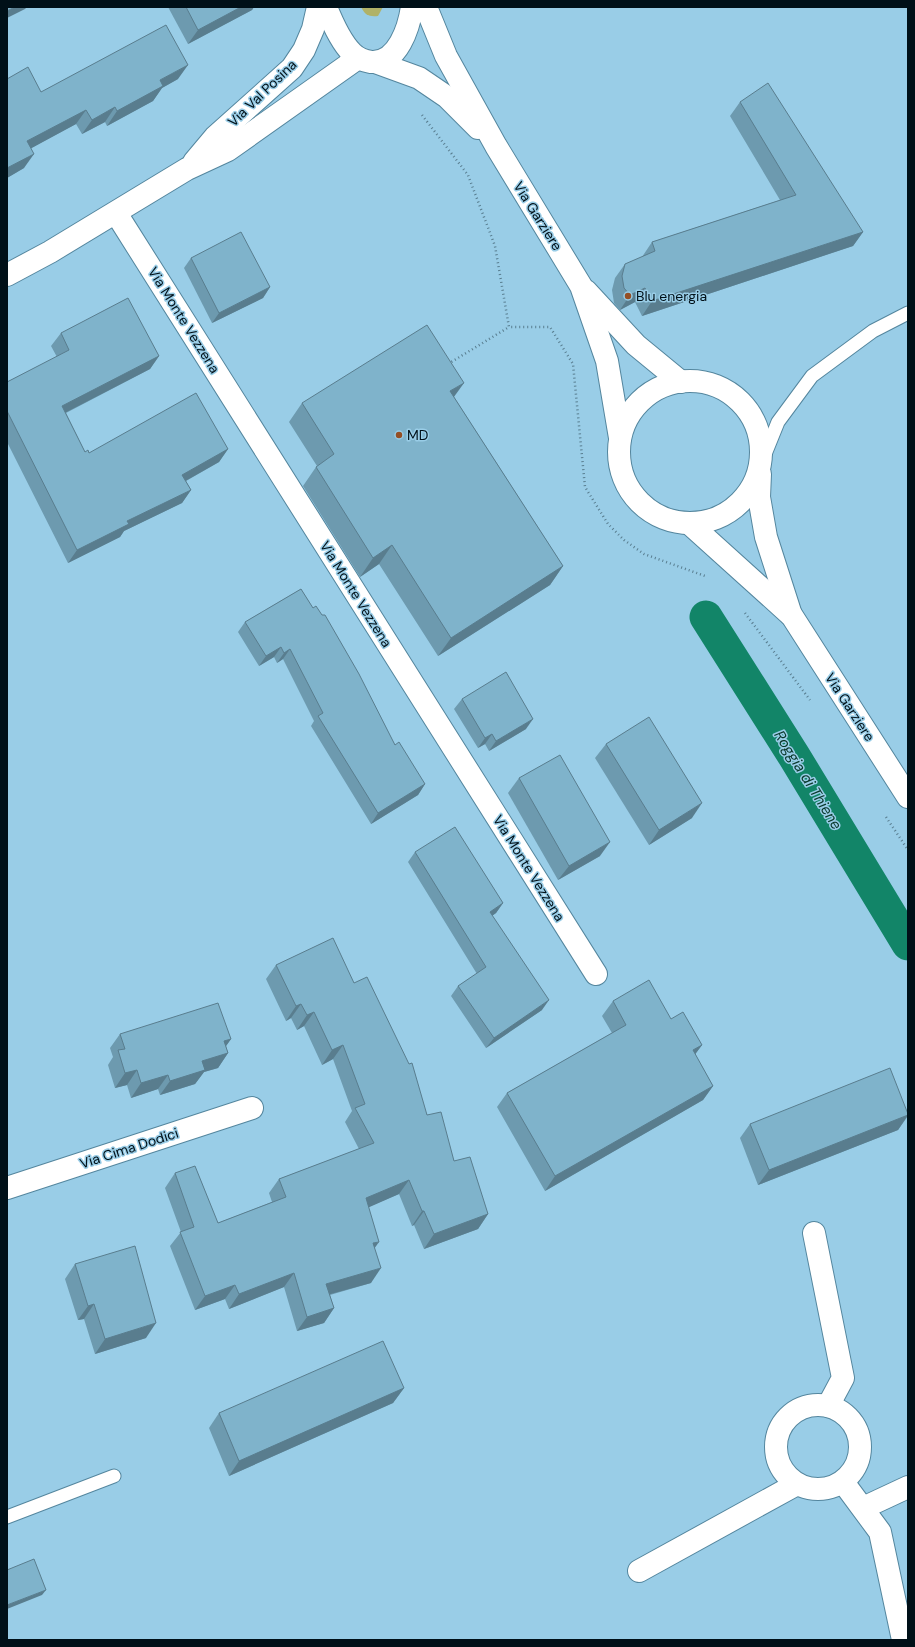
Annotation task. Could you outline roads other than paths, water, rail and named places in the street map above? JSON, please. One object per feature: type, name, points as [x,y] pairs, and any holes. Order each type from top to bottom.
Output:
[{"type":"main road","name":"Via Val Posina","points":[[188,169],[215,138],[292,68],[304,50],[313,29],[318,7]]},
{"type":"main road","points":[[326,7],[351,52],[367,60]]},
{"type":"main road","name":"Via Val Posina","points":[[7,275],[116,213],[188,169],[228,150],[367,60],[392,54],[399,46],[410,19],[412,7]]},
{"type":"main road","name":"Via Garziere","points":[[426,7],[446,56],[496,146],[581,286],[636,345],[681,382]]},
{"type":"main road","name":"Via Garziere","points":[[367,60],[420,78],[434,87],[447,97],[496,146]]},
{"type":"main road","name":"Via Monte Vezzena","points":[[116,213],[596,974]]},
{"type":"main road","name":"Via Garziere","points":[[581,286],[607,361],[620,438],[619,459],[624,479],[634,497],[650,512],[669,520],[690,524],[710,521],[728,513],[744,500],[755,483],[761,464]]},
{"type":"main road","name":"Via Garziere","points":[[620,438],[624,424],[642,400],[653,391],[667,384],[681,382],[708,383],[732,394],[750,413],[761,438],[759,497],[766,537],[792,616],[908,797]]},
{"type":"main road","name":"Via Garziere","points":[[690,524],[792,616]]},
{"type":"main road","name":"Via Cima Dodici","points":[[7,1188],[252,1108]]},
{"type":"main road","points":[[814,1233],[843,1378],[828,1406]]},
{"type":"main road","points":[[814,1405],[828,1406],[841,1411],[851,1420],[858,1432],[861,1446],[859,1460],[853,1472],[843,1482],[833,1487],[821,1490],[809,1489],[797,1484],[787,1476],[779,1465],[776,1452],[777,1438],[782,1426],[790,1416],[802,1408],[814,1405]]},
{"type":"main road","points":[[843,1482],[864,1508],[880,1532],[903,1640]]},
{"type":"main road","points":[[638,1571],[797,1484]]},
{"type":"main road","points":[[864,1508],[908,1486]]},
{"type":"lane","points":[[761,464],[778,422],[812,376],[873,331],[908,313]]},
{"type":"lane","points":[[7,1517],[114,1476]]},
{"type":"waterway","name":"Roggia di Thiene","points":[[706,617],[794,756],[908,944]]},
{"type":"place","name":"Blu energia","points":[[628,296]]},
{"type":"place","name":"MD","points":[[399,435]]}]
